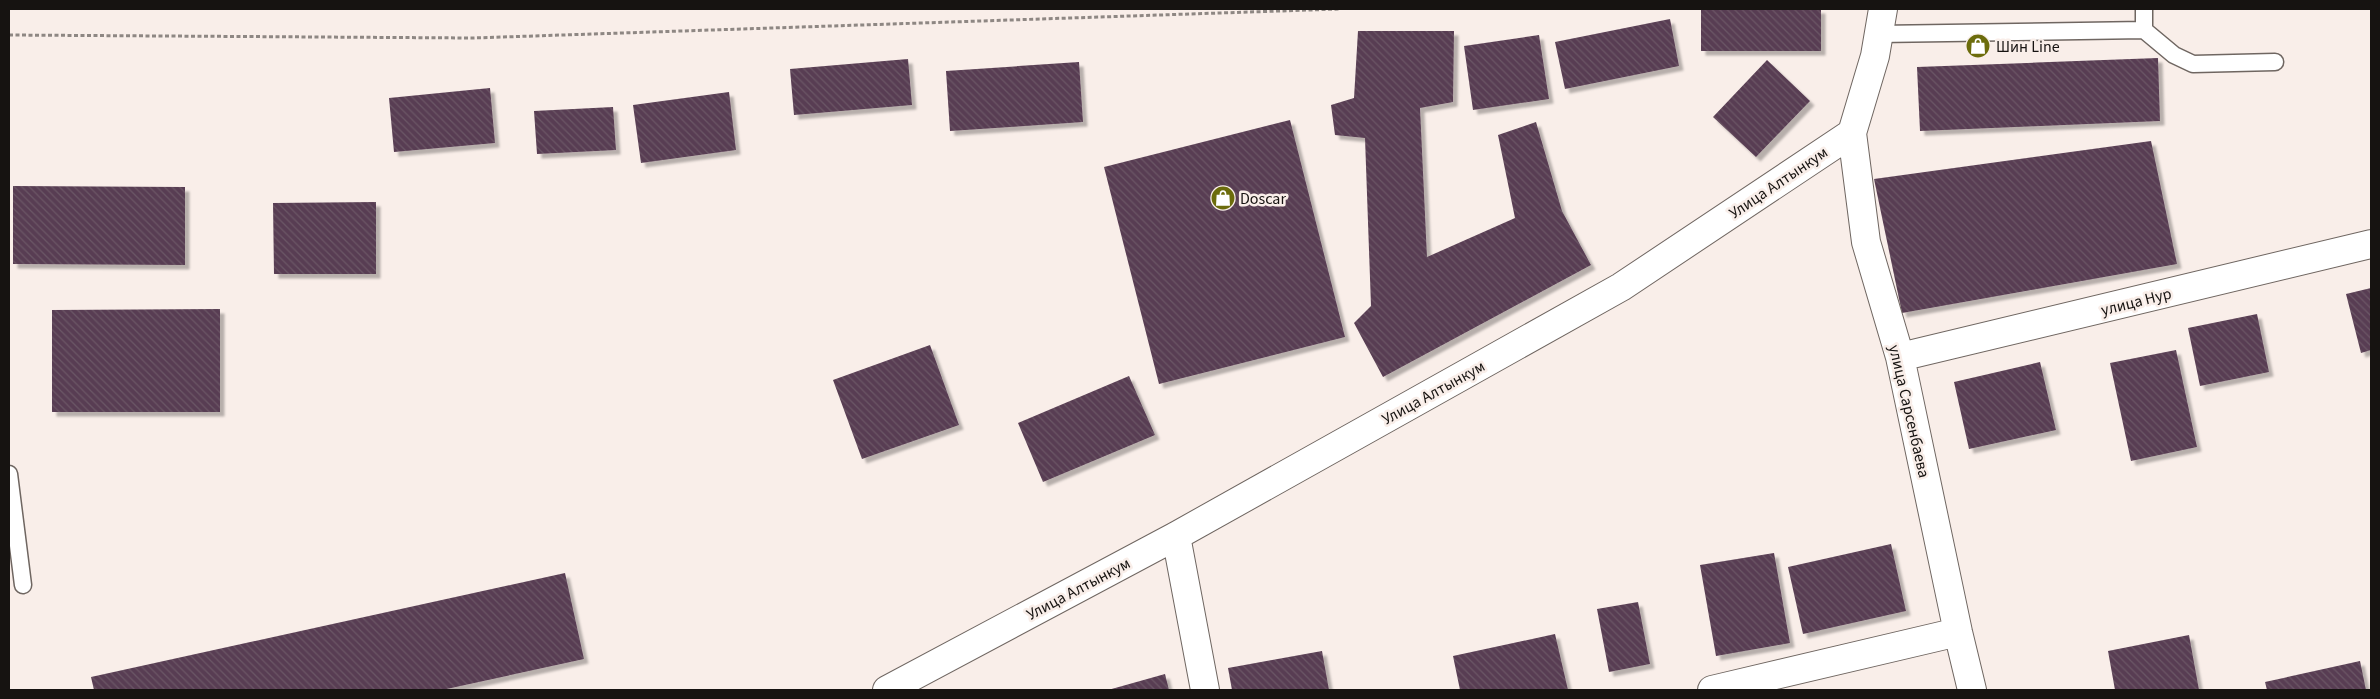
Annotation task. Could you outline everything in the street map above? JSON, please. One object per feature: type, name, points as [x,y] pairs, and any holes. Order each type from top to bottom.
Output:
[{"type":"street","points":[[1852,133],[1875,56],[1881,21]]},
{"type":"street","name":"улица Сарсенбаева","points":[[1852,133],[1866,242],[1900,358],[1972,690]]},
{"type":"street","name":"Улица Алтынкум","points":[[887,690],[1176,536],[1621,287],[1852,133]]},
{"type":"street","name":"улица Нур","points":[[1900,358],[2371,244]]},
{"type":"street","points":[[1176,536],[1205,690]]},
{"type":"street","points":[[1712,690],[1958,632]]},
{"type":"lane","points":[[2144,9],[2144,30]]},
{"type":"lane","points":[[1881,21],[2144,30],[2174,55],[2193,64],[2275,62]]},
{"type":"lane","points":[[9,474],[23,585]]},
{"type":"path","points":[[9,35],[474,38],[1340,9]]},
{"type":"building","points":[[1701,9],[1821,9],[1821,51],[1701,51]]},
{"type":"building","points":[[1670,19],[1679,66],[1565,89],[1555,42]]},
{"type":"building","points":[[1358,31],[1454,31],[1453,102],[1420,108],[1427,257],[1515,218],[1498,135],[1536,122],[1562,211],[1591,265],[1383,377],[1354,323],[1371,306],[1365,138],[1335,135],[1331,105],[1354,98]]},
{"type":"building","points":[[1539,35],[1549,99],[1473,110],[1464,46]]},
{"type":"building","points":[[2158,58],[2160,121],[1920,131],[1917,67]]},
{"type":"building","points":[[908,59],[912,105],[794,115],[790,69]]},
{"type":"building","points":[[1767,60],[1810,101],[1756,157],[1713,117]]},
{"type":"building","points":[[1079,62],[1083,122],[950,131],[946,71]]},
{"type":"building","points":[[490,88],[495,143],[394,152],[389,98]]},
{"type":"building","points":[[729,92],[736,150],[641,163],[633,105]]},
{"type":"building","points":[[613,107],[616,150],[537,154],[534,111]]},
{"type":"building","points":[[1290,120],[1345,337],[1159,384],[1104,167]]},
{"type":"building","points":[[2151,141],[2177,264],[1902,313],[1874,179]]},
{"type":"building","points":[[13,186],[185,187],[185,265],[13,264]]},
{"type":"building","points":[[376,202],[376,274],[274,274],[273,203]]},
{"type":"building","points":[[2371,288],[2371,350],[2361,353],[2346,294]]},
{"type":"building","points":[[220,309],[220,412],[52,412],[52,310]]},
{"type":"building","points":[[2257,314],[2269,372],[2200,386],[2188,328]]},
{"type":"building","points":[[930,345],[959,425],[862,459],[833,380]]},
{"type":"building","points":[[2176,350],[2197,447],[2131,461],[2110,363]]},
{"type":"building","points":[[2040,362],[2056,430],[1969,449],[1954,382]]},
{"type":"building","points":[[1129,376],[1155,435],[1043,482],[1018,423]]},
{"type":"building","points":[[1891,544],[1906,611],[1803,634],[1788,567]]},
{"type":"building","points":[[1774,553],[1790,643],[1716,656],[1700,565]]},
{"type":"building","points":[[565,573],[584,659],[442,690],[94,690],[91,677]]},
{"type":"building","points":[[1638,602],[1650,664],[1609,672],[1597,609]]},
{"type":"building","points":[[1555,634],[1568,690],[1460,690],[1453,656]]},
{"type":"building","points":[[2189,635],[2199,690],[2115,690],[2108,651]]},
{"type":"building","points":[[1322,651],[1329,690],[1232,690],[1228,668]]},
{"type":"building","points":[[2360,661],[2366,690],[2267,690],[2265,682]]},
{"type":"building","points":[[1165,674],[1169,690],[1108,690]]},
{"type":"place","name":"Шин Line","points":[[1978,46]]},
{"type":"place","name":"Doscar","points":[[1223,198]]}]
